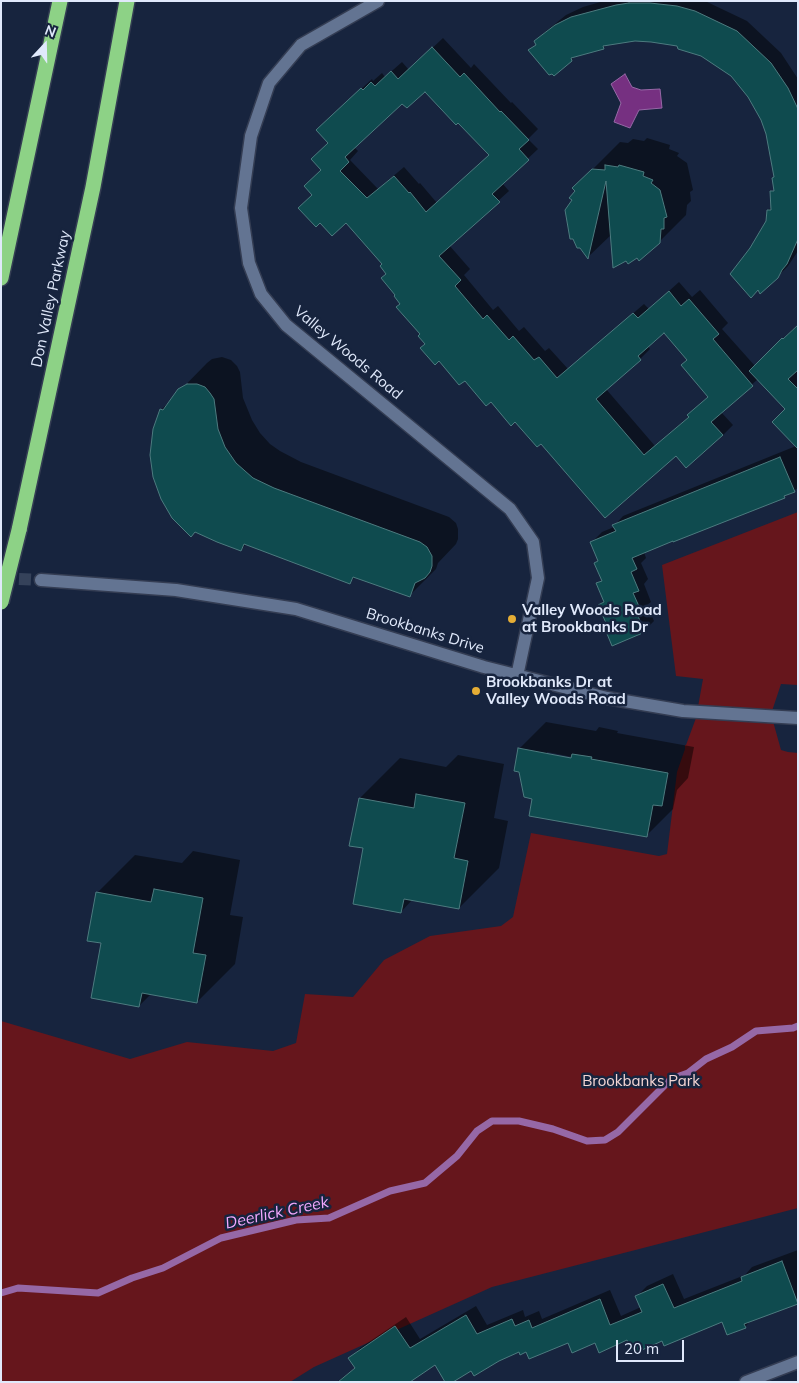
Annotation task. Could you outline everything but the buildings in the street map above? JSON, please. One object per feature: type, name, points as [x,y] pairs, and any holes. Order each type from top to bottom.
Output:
[{"type":"highway","points":[[1,278],[60,1]]},
{"type":"highway","name":"Don Valley Parkway","points":[[1,602],[19,530],[93,187],[127,1]]},
{"type":"street","name":"Valley Woods Road","points":[[378,1],[301,45],[269,82],[251,136],[241,208],[249,264],[261,294],[286,325],[510,509],[533,542],[538,578],[517,676]]},
{"type":"street","name":"Brookbanks Drive","points":[[41,580],[176,590],[296,609],[517,676],[607,698],[682,711],[798,718]]},
{"type":"street","points":[[746,1382],[798,1362]]},
{"type":"green space","name":"Brookbanks Park","points":[[798,512],[798,685],[781,684],[771,714],[781,750],[798,753],[798,1208],[492,1287],[314,1367],[290,1382],[1,1382],[1,1021],[130,1059],[187,1042],[273,1051],[296,1043],[305,994],[353,997],[384,960],[430,936],[501,926],[513,917],[531,833],[659,856],[667,854],[677,772],[696,718],[703,679],[676,676],[662,565]]},
{"type":"shaded area","points":[[625,74],[632,87],[641,90],[660,89],[662,108],[639,110],[630,128],[614,122],[621,103],[611,84]]},
{"type":"waterway","name":"Deerlick Creek","points":[[1,1293],[18,1288],[98,1293],[132,1278],[163,1268],[221,1238],[296,1220],[329,1218],[390,1191],[425,1183],[457,1156],[477,1131],[492,1121],[519,1121],[553,1129],[587,1141],[605,1140],[618,1132],[671,1079],[688,1073],[706,1059],[732,1047],[756,1031],[798,1026]]},
{"type":"tunnel","points":[[1,578],[41,580]]},
{"type":"place","name":"Valley Woods Road at Brookbanks Dr","points":[[512,619]]},
{"type":"place","name":"Brookbanks Dr at Valley Woods Road","points":[[476,691]]}]
